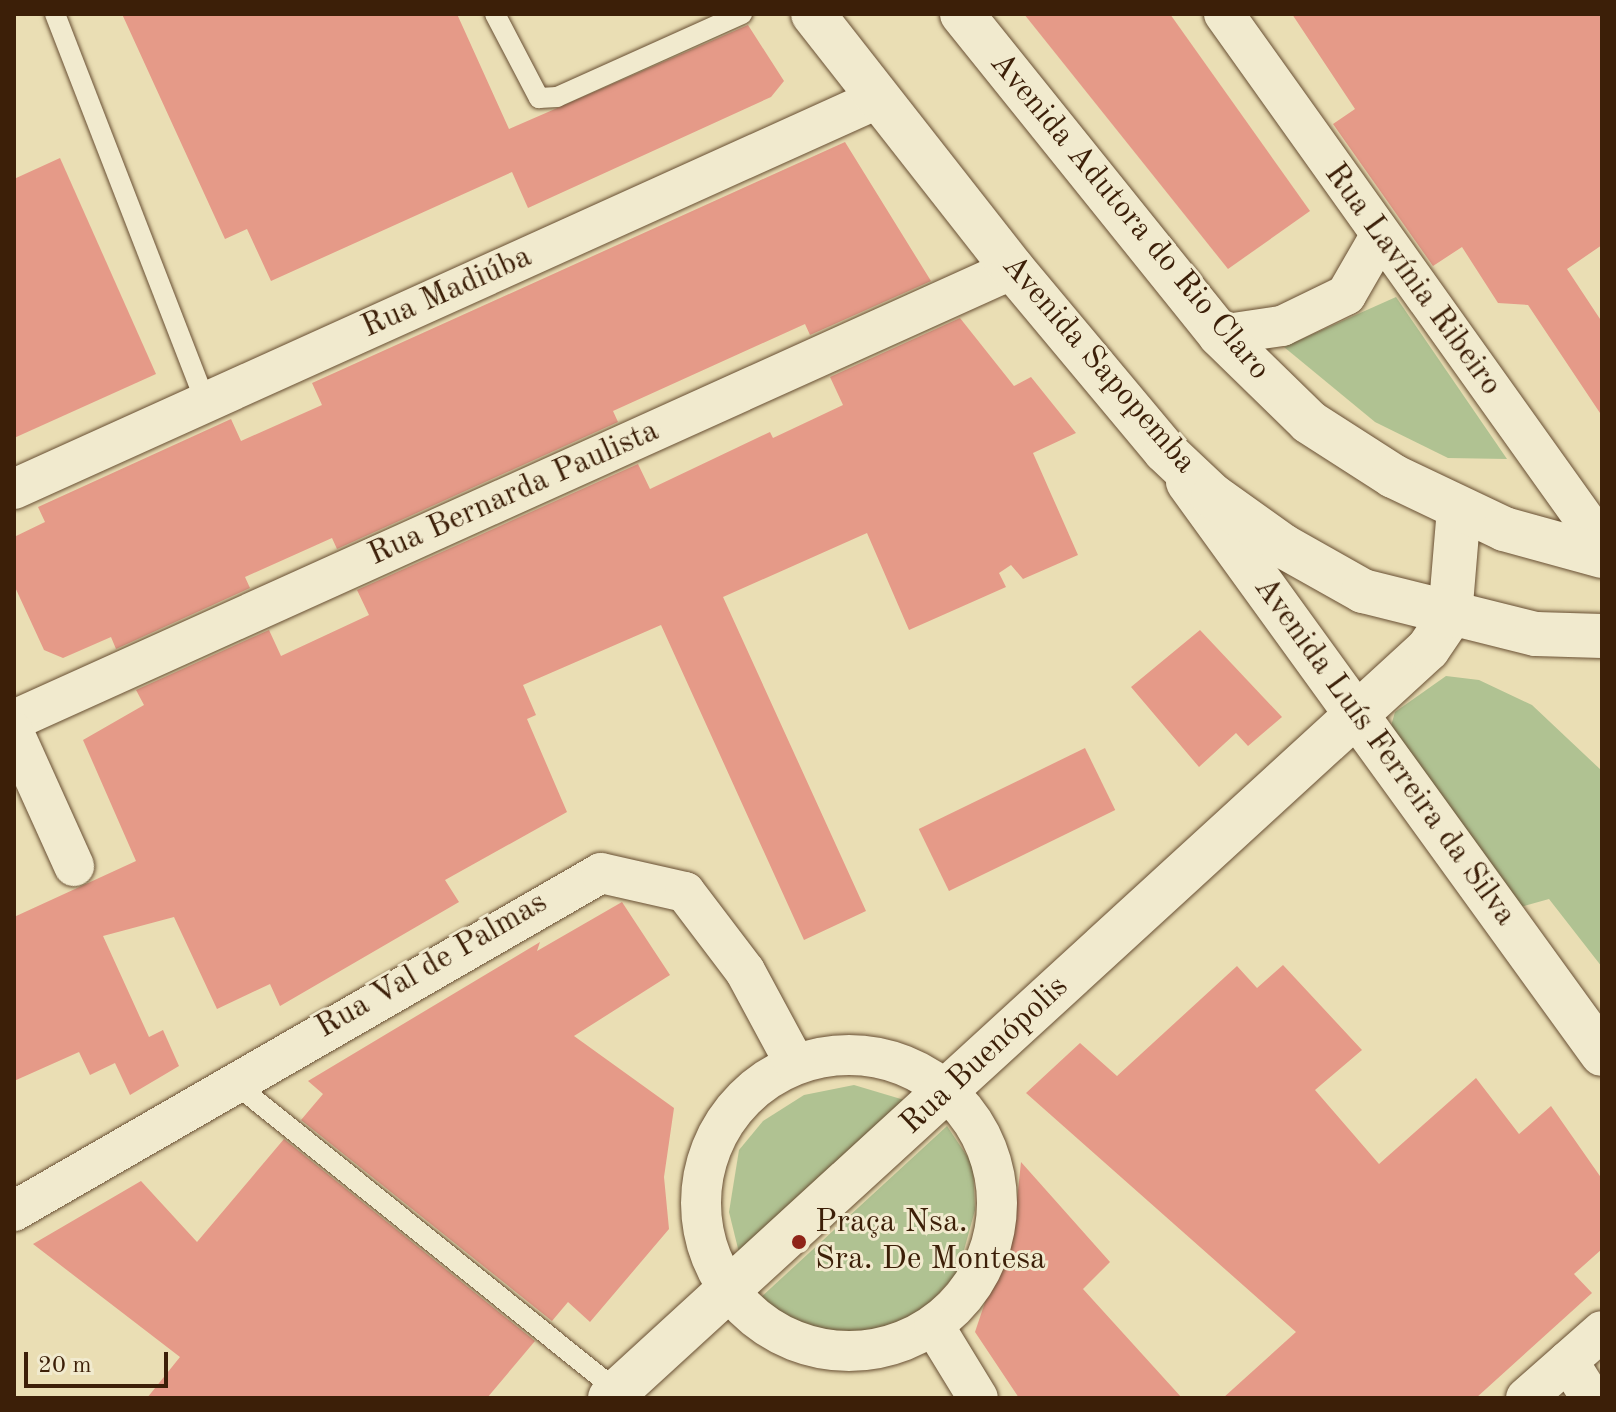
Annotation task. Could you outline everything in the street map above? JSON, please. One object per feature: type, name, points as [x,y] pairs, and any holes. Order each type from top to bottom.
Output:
[{"type":"street","name":"Avenida Sapopemba","points":[[813,14],[1013,269],[1165,451],[1283,546],[1363,591],[1450,616],[1536,634],[1602,636]]},
{"type":"street","name":"Avenida Adutora do Rio Claro","points":[[962,14],[1220,335],[1309,422],[1364,460],[1459,509],[1602,556]]},
{"type":"street","name":"Rua Lavínia Ribeiro","points":[[1224,14],[1602,544]]},
{"type":"street","name":"Rua Madiúba","points":[[14,489],[879,98]]},
{"type":"street","points":[[1220,335],[1282,326],[1346,295],[1380,236]]},
{"type":"street","name":"Rua Bernarda Paulista","points":[[14,720],[1013,269]]},
{"type":"street","name":"Avenida Luís Ferreira da Silva","points":[[1165,451],[1356,709],[1602,1054]]},
{"type":"street","points":[[1450,616],[1459,509]]},
{"type":"street","name":"Rua Buenópolis","points":[[614,1394],[947,1091],[1356,709],[1371,665],[1389,644],[1450,616]]},
{"type":"street","points":[[14,733],[74,866]]},
{"type":"street","name":"Rua Val de Palmas","points":[[14,1211],[233,1082],[601,873],[685,892],[745,971],[795,1064]]},
{"type":"street","points":[[827,1056],[890,1060],[947,1091],[976,1126],[994,1167],[998,1212],[989,1256],[967,1295],[934,1326],[893,1346],[847,1352],[817,1347],[761,1323],[728,1290],[701,1218],[706,1166],[733,1109],[795,1064],[827,1056]]},
{"type":"street","points":[[934,1326],[978,1398]]},
{"type":"street","points":[[1526,1398],[1602,1331]]},
{"type":"street","points":[[1568,1361],[1591,1398]]},
{"type":"lane","points":[[55,14],[205,401]]},
{"type":"lane","points":[[495,14],[539,98],[557,97],[742,14]]},
{"type":"lane","points":[[233,1082],[614,1394]]},
{"type":"green space","points":[[1396,297],[1507,459],[1448,458],[1375,422],[1284,347]]},
{"type":"green space","points":[[1446,676],[1479,680],[1532,705],[1602,771],[1602,967],[1549,899],[1517,908],[1389,733],[1395,712]]},
{"type":"green space","points":[[854,1085],[921,1105],[743,1269],[729,1212],[739,1150],[763,1121],[804,1095]]},
{"type":"green space","points":[[947,1126],[973,1165],[975,1210],[958,1272],[919,1315],[862,1336],[805,1329],[759,1299]]},
{"type":"building","points":[[122,14],[457,14],[509,129],[748,25],[784,81],[771,97],[528,208],[512,172],[271,281],[247,229],[225,239]]},
{"type":"building","points":[[1024,14],[1170,14],[1310,211],[1228,269]]},
{"type":"building","points":[[1292,14],[1602,14],[1602,245],[1567,269],[1602,322],[1602,416],[1528,305],[1498,303],[1462,247],[1433,266],[1333,124],[1355,109]]},
{"type":"building","points":[[845,142],[931,281],[810,335],[805,324],[613,411],[618,422],[337,549],[332,538],[245,577],[250,588],[116,649],[111,637],[63,658],[44,650],[14,585],[14,537],[45,522],[38,507],[231,419],[241,441],[322,405],[312,383]]},
{"type":"building","points":[[60,158],[156,374],[14,438],[14,179]]},
{"type":"building","points":[[960,318],[1014,386],[1031,377],[1076,433],[1033,453],[1078,555],[1023,579],[1011,565],[999,573],[1006,587],[909,630],[867,533],[723,597],[866,911],[804,940],[661,625],[523,685],[536,715],[527,719],[567,812],[445,880],[459,902],[280,1006],[270,984],[217,1009],[174,917],[103,936],[149,1037],[163,1030],[179,1066],[130,1095],[115,1063],[90,1075],[79,1052],[14,1081],[14,917],[136,861],[83,740],[144,705],[136,690],[269,630],[281,656],[369,615],[357,590],[638,464],[650,489],[770,432],[773,438],[843,405],[830,377]]},
{"type":"building","points":[[1200,630],[1282,717],[1248,746],[1236,733],[1199,767],[1131,687]]},
{"type":"building","points":[[1085,748],[1115,810],[949,891],[919,829]]},
{"type":"building","points":[[622,902],[670,975],[574,1036],[674,1108],[664,1177],[669,1229],[590,1322],[568,1302],[552,1321],[301,1120],[323,1094],[308,1081],[540,942],[537,951]]},
{"type":"building","points":[[1283,965],[1362,1050],[1315,1090],[1379,1164],[1476,1078],[1519,1134],[1551,1106],[1602,1179],[1602,1249],[1574,1274],[1592,1293],[1476,1398],[1223,1398],[1296,1332],[1026,1093],[1080,1043],[1117,1076],[1237,966],[1257,988]]},
{"type":"building","points":[[284,1139],[535,1341],[487,1398],[147,1398],[180,1357],[33,1244],[141,1181],[197,1242]]},
{"type":"building","points":[[1021,1162],[1110,1262],[1083,1289],[1182,1398],[1019,1398],[975,1332],[1016,1210]]},
{"type":"place","name":"Praça Nsa. Sra. De Montesa","points":[[799,1242]]}]
